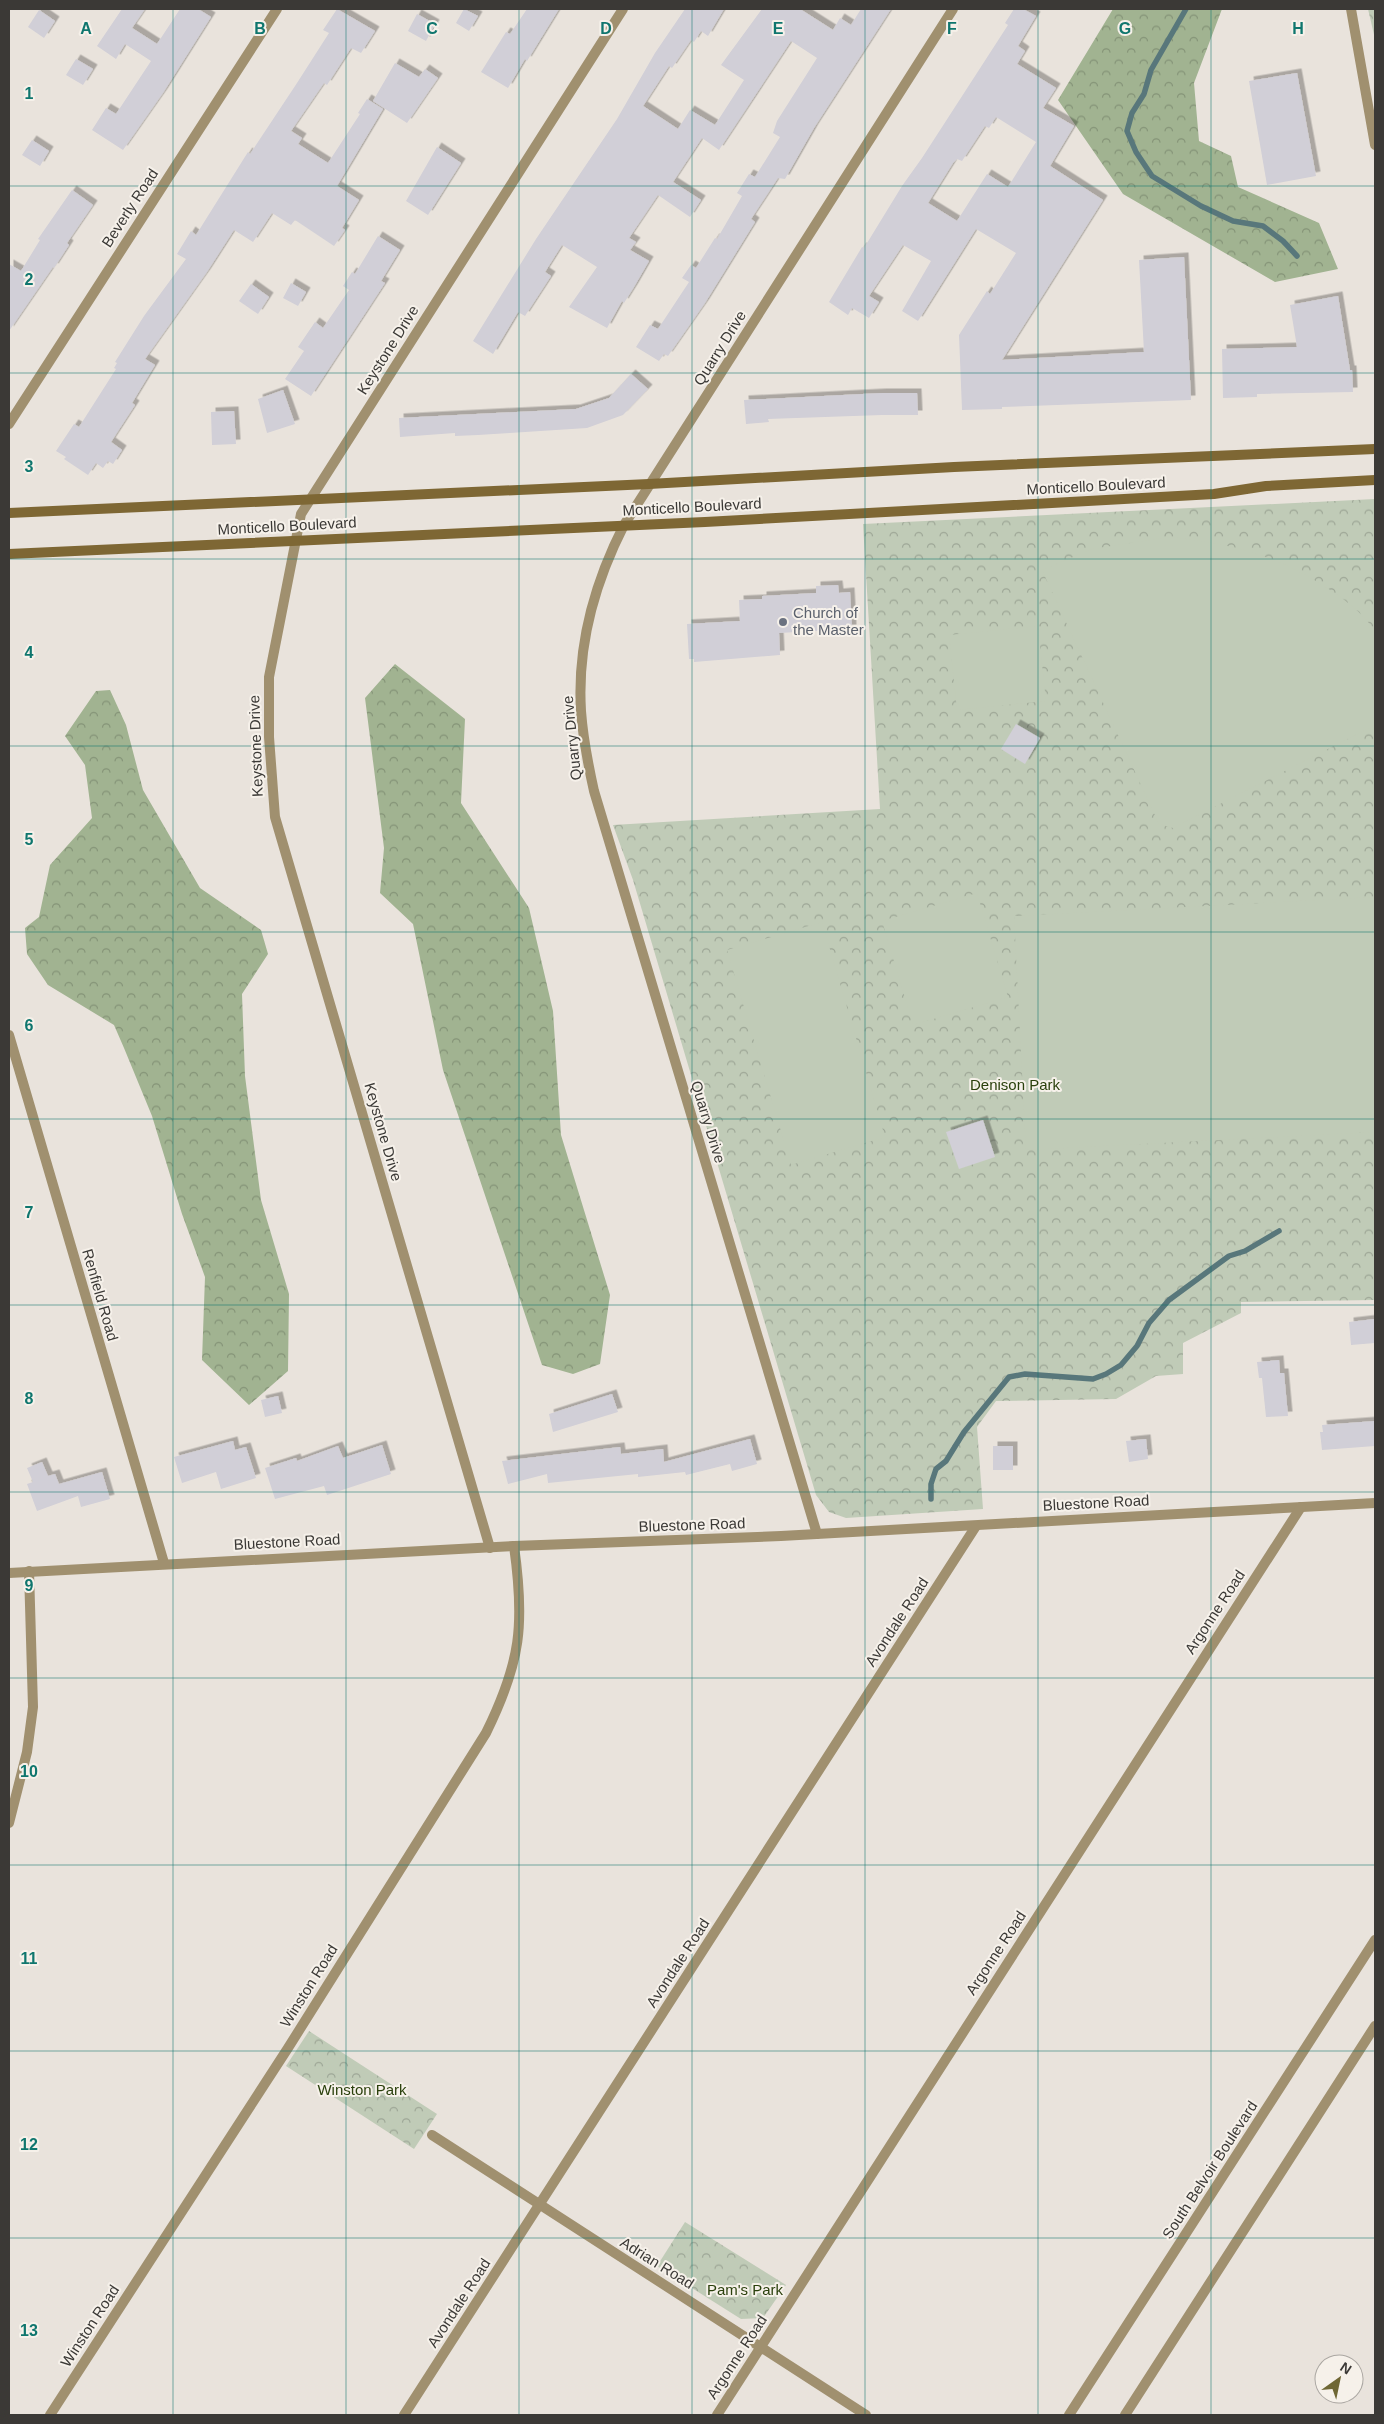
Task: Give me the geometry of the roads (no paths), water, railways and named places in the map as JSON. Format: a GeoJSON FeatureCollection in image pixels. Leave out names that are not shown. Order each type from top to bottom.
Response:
{"type":"FeatureCollection","features":[{"type":"Feature","properties":{"kind":"main road","name":"Monticello Boulevard"},"geometry":{"type":"LineString","coordinates":[[9,513],[649,484],[963,466],[1375,449]]}},
{"type":"Feature","properties":{"kind":"main road","name":"Monticello Boulevard"},"geometry":{"type":"LineString","coordinates":[[9,554],[624,525],[1204,494],[1266,486],[1375,480]]}},
{"type":"Feature","properties":{"kind":"street","name":"Beverly Road"},"geometry":{"type":"LineString","coordinates":[[9,424],[277,9]]}},
{"type":"Feature","properties":{"kind":"street","name":"Keystone Drive"},"geometry":{"type":"LineString","coordinates":[[490,1548],[275,817],[269,736],[269,677],[302,514],[623,9]]}},
{"type":"Feature","properties":{"kind":"street","name":"Quarry Drive"},"geometry":{"type":"LineString","coordinates":[[817,1534],[594,791],[581,710],[584,650],[591,612],[604,565],[624,525],[953,9]]}},
{"type":"Feature","properties":{"kind":"street"},"geometry":{"type":"LineString","coordinates":[[1351,9],[1375,146]]}},
{"type":"Feature","properties":{"kind":"street","name":"Renfield Road"},"geometry":{"type":"LineString","coordinates":[[9,1035],[164,1563]]}},
{"type":"Feature","properties":{"kind":"street","name":"Bluestone Road"},"geometry":{"type":"LineString","coordinates":[[9,1573],[164,1563],[976,1526],[1375,1503]]}},
{"type":"Feature","properties":{"kind":"street","name":"Argonne Road"},"geometry":{"type":"LineString","coordinates":[[717,2415],[1301,1507]]}},
{"type":"Feature","properties":{"kind":"street","name":"Avondale Road"},"geometry":{"type":"LineString","coordinates":[[404,2415],[976,1526]]}},
{"type":"Feature","properties":{"kind":"street","name":"Winston Road"},"geometry":{"type":"LineString","coordinates":[[50,2415],[285,2052],[486,1733],[509,1681],[520,1629],[520,1597],[514,1546]]}},
{"type":"Feature","properties":{"kind":"street"},"geometry":{"type":"LineString","coordinates":[[9,1823],[27,1752],[33,1706],[29,1571]]}},
{"type":"Feature","properties":{"kind":"street","name":"South Belvoir Boulevard"},"geometry":{"type":"LineString","coordinates":[[1069,2415],[1375,1940]]}},
{"type":"Feature","properties":{"kind":"street"},"geometry":{"type":"LineString","coordinates":[[1125,2415],[1375,2026]]}},
{"type":"Feature","properties":{"kind":"street","name":"Adrian Road"},"geometry":{"type":"LineString","coordinates":[[432,2135],[866,2415]]}},
{"type":"Feature","properties":{"kind":"waterway"},"geometry":{"type":"LineString","coordinates":[[1186,9],[1151,70],[1144,94],[1132,113],[1127,131],[1136,152],[1152,176],[1201,206],[1233,221],[1263,226],[1283,241],[1297,256]]}},
{"type":"Feature","properties":{"kind":"waterway"},"geometry":{"type":"LineString","coordinates":[[931,1499],[931,1484],[936,1469],[946,1461],[964,1432],[1009,1377],[1025,1374],[1093,1379],[1106,1374],[1121,1365],[1137,1346],[1149,1323],[1169,1300],[1229,1256],[1245,1251],[1279,1231]]}},
{"type":"Feature","properties":{"kind":"place","name":"Church of the Master"},"geometry":{"type":"Point","coordinates":[783,622]}},
{"type":"Feature","properties":{"kind":"park label","name":"Denison Park"},"geometry":{"type":"Point","coordinates":[1015,1085]}},
{"type":"Feature","properties":{"kind":"park label","name":"Winston Park"},"geometry":{"type":"Point","coordinates":[362,2090]}},
{"type":"Feature","properties":{"kind":"park label","name":"Pam's Park"},"geometry":{"type":"Point","coordinates":[745,2290]}}]}
